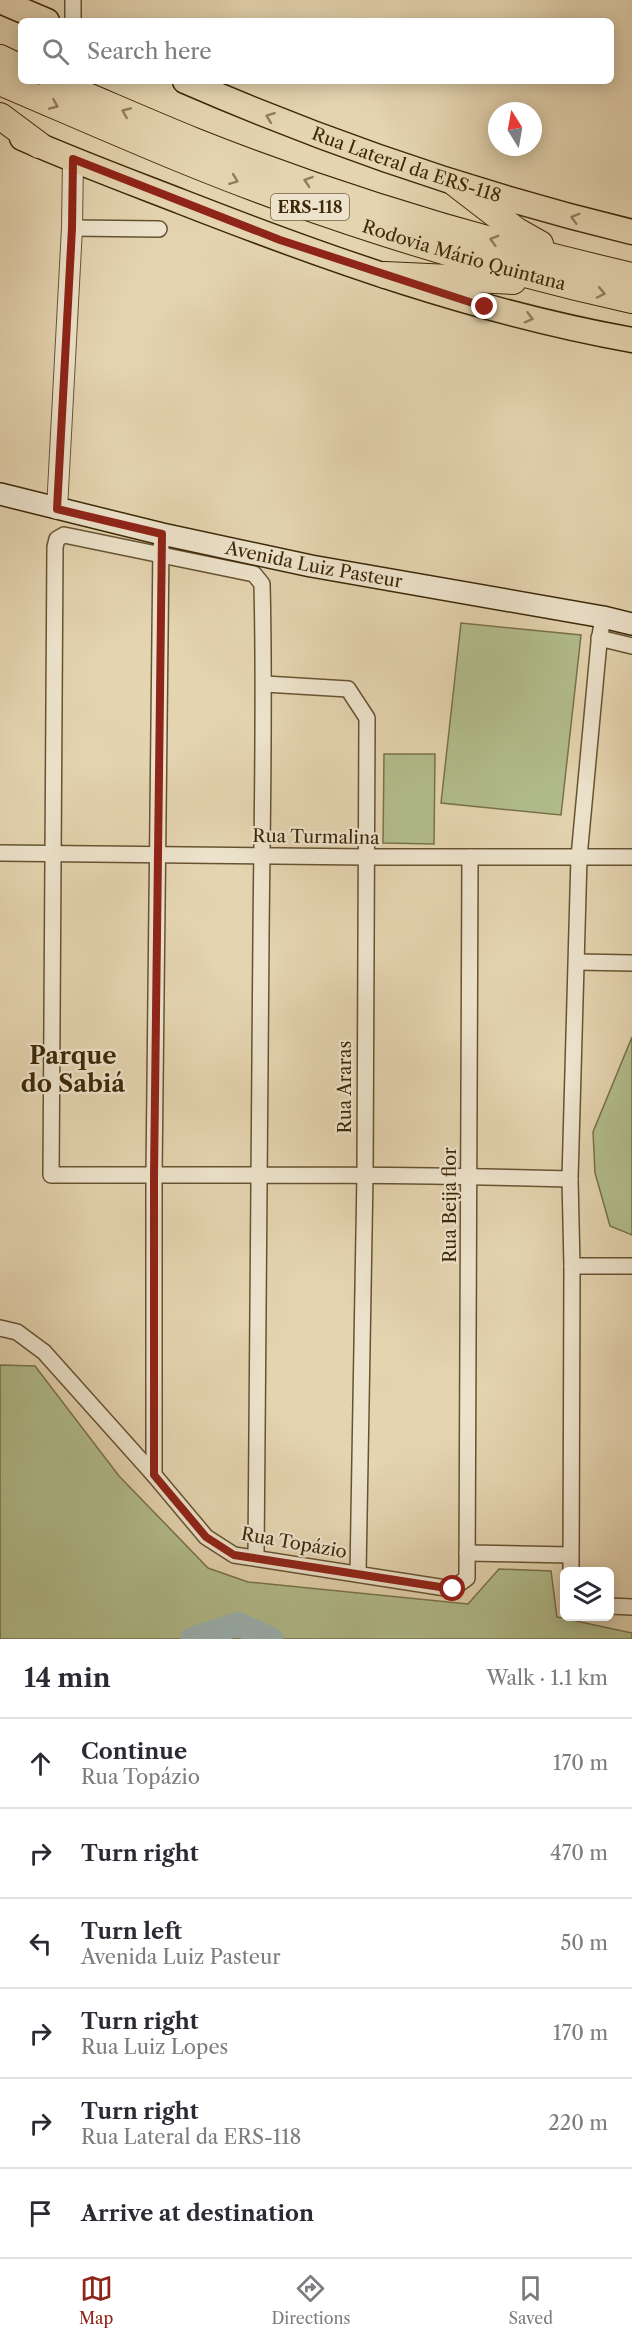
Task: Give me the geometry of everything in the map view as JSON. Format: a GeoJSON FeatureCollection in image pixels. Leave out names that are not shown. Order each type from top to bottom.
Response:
{"type":"FeatureCollection","features":[{"type":"Feature","properties":{"kind":"highway"},"geometry":{"type":"LineString","coordinates":[[0,58],[18,67]]}},
{"type":"Feature","properties":{"kind":"highway","name":"Rodovia Mário Quintana"},"geometry":{"type":"LineString","coordinates":[[0,82],[186,161],[283,198],[409,240],[569,273],[632,276]]}},
{"type":"Feature","properties":{"kind":"highway","name":"Rodovia Mário Quintana"},"geometry":{"type":"LineString","coordinates":[[59,84],[195,141],[569,273],[632,300]]}},
{"type":"Feature","properties":{"kind":"highway"},"geometry":{"type":"LineString","coordinates":[[0,116],[39,146]]}},
{"type":"Feature","properties":{"kind":"highway"},"geometry":{"type":"LineString","coordinates":[[456,184],[569,273]]}},
{"type":"Feature","properties":{"kind":"highway"},"geometry":{"type":"LineString","coordinates":[[385,275],[436,279],[490,279],[569,273]]}},
{"type":"Feature","properties":{"kind":"main road"},"geometry":{"type":"LineString","coordinates":[[0,1],[40,18]]}},
{"type":"Feature","properties":{"kind":"main road","name":"Rua Lateral da ERS-118"},"geometry":{"type":"LineString","coordinates":[[192,84],[267,117],[456,184],[632,232]]}},
{"type":"Feature","properties":{"kind":"main road"},"geometry":{"type":"LineString","coordinates":[[0,129],[280,240],[485,307],[632,340]]}},
{"type":"Feature","properties":{"kind":"main road","name":"Avenida Luiz Pasteur"},"geometry":{"type":"LineString","coordinates":[[0,494],[57,509],[161,544],[311,566],[632,624]]}},
{"type":"Feature","properties":{"kind":"street"},"geometry":{"type":"LineString","coordinates":[[73,18],[74,0]]}},
{"type":"Feature","properties":{"kind":"street"},"geometry":{"type":"LineString","coordinates":[[57,509],[72,228],[73,159]]}},
{"type":"Feature","properties":{"kind":"street"},"geometry":{"type":"LineString","coordinates":[[72,228],[159,229]]}},
{"type":"Feature","properties":{"kind":"street"},"geometry":{"type":"LineString","coordinates":[[256,1557],[259,1175],[261,855],[265,684],[262,584],[254,574],[161,544],[64,535],[57,539],[55,547],[51,1174],[154,1175],[259,1175],[364,1175],[470,1176],[570,1179]]}},
{"type":"Feature","properties":{"kind":"street"},"geometry":{"type":"LineString","coordinates":[[154,1475],[154,1175],[161,544]]}},
{"type":"Feature","properties":{"kind":"street"},"geometry":{"type":"LineString","coordinates":[[571,1567],[573,1266],[570,1179],[579,857],[599,638],[603,617]]}},
{"type":"Feature","properties":{"kind":"street"},"geometry":{"type":"LineString","coordinates":[[599,638],[632,646]]}},
{"type":"Feature","properties":{"kind":"street","name":"Rua Araras"},"geometry":{"type":"LineString","coordinates":[[265,684],[348,689],[367,718],[364,1175],[358,1574]]}},
{"type":"Feature","properties":{"kind":"street","name":"Rua Turmalina"},"geometry":{"type":"LineString","coordinates":[[0,853],[632,857]]}},
{"type":"Feature","properties":{"kind":"street","name":"Rua Beija flor"},"geometry":{"type":"LineString","coordinates":[[467,1553],[470,857]]}},
{"type":"Feature","properties":{"kind":"street"},"geometry":{"type":"LineString","coordinates":[[577,962],[632,963]]}},
{"type":"Feature","properties":{"kind":"street"},"geometry":{"type":"LineString","coordinates":[[573,1266],[632,1266]]}},
{"type":"Feature","properties":{"kind":"street","name":"Rua Topázio"},"geometry":{"type":"LineString","coordinates":[[0,1328],[17,1332],[44,1352],[206,1537],[234,1555],[453,1589],[467,1578],[467,1553]]}},
{"type":"Feature","properties":{"kind":"street"},"geometry":{"type":"LineString","coordinates":[[467,1553],[570,1555]]}},
{"type":"Feature","properties":{"kind":"street"},"geometry":{"type":"LineString","coordinates":[[614,1606],[632,1607]]}},
{"type":"Feature","properties":{"kind":"green space"},"geometry":{"type":"Polygon","coordinates":[[[461,623],[581,635],[561,815],[441,803],[461,623]]]}},
{"type":"Feature","properties":{"kind":"green space"},"geometry":{"type":"Polygon","coordinates":[[[384,754],[435,754],[434,844],[383,843],[384,754]]]}},
{"type":"Feature","properties":{"kind":"green space"},"geometry":{"type":"Polygon","coordinates":[[[632,1037],[632,1235],[610,1226],[595,1173],[593,1132],[632,1037]]]}},
{"type":"Feature","properties":{"kind":"green space"},"geometry":{"type":"Polygon","coordinates":[[[0,1365],[35,1366],[119,1476],[208,1568],[248,1582],[468,1604],[499,1569],[551,1571],[557,1617],[560,1618],[560,1621],[576,1621],[632,1633],[632,1639],[0,1639],[0,1365]]]}},
{"type":"Feature","properties":{"kind":"waterway"},"geometry":{"type":"LineString","coordinates":[[192,1639],[238,1624],[271,1639]]}},
{"type":"Feature","properties":{"kind":"district","name":"Parque do Sabiá"},"geometry":{"type":"Point","coordinates":[73,1069]}},
{"type":"Feature","properties":{"kind":"route"},"geometry":{"type":"LineString","coordinates":[[453,1589],[234,1555],[206,1537],[154,1475],[154,1175],[162,534],[57,509],[72,228],[73,159],[280,240],[485,307]]}}]}
